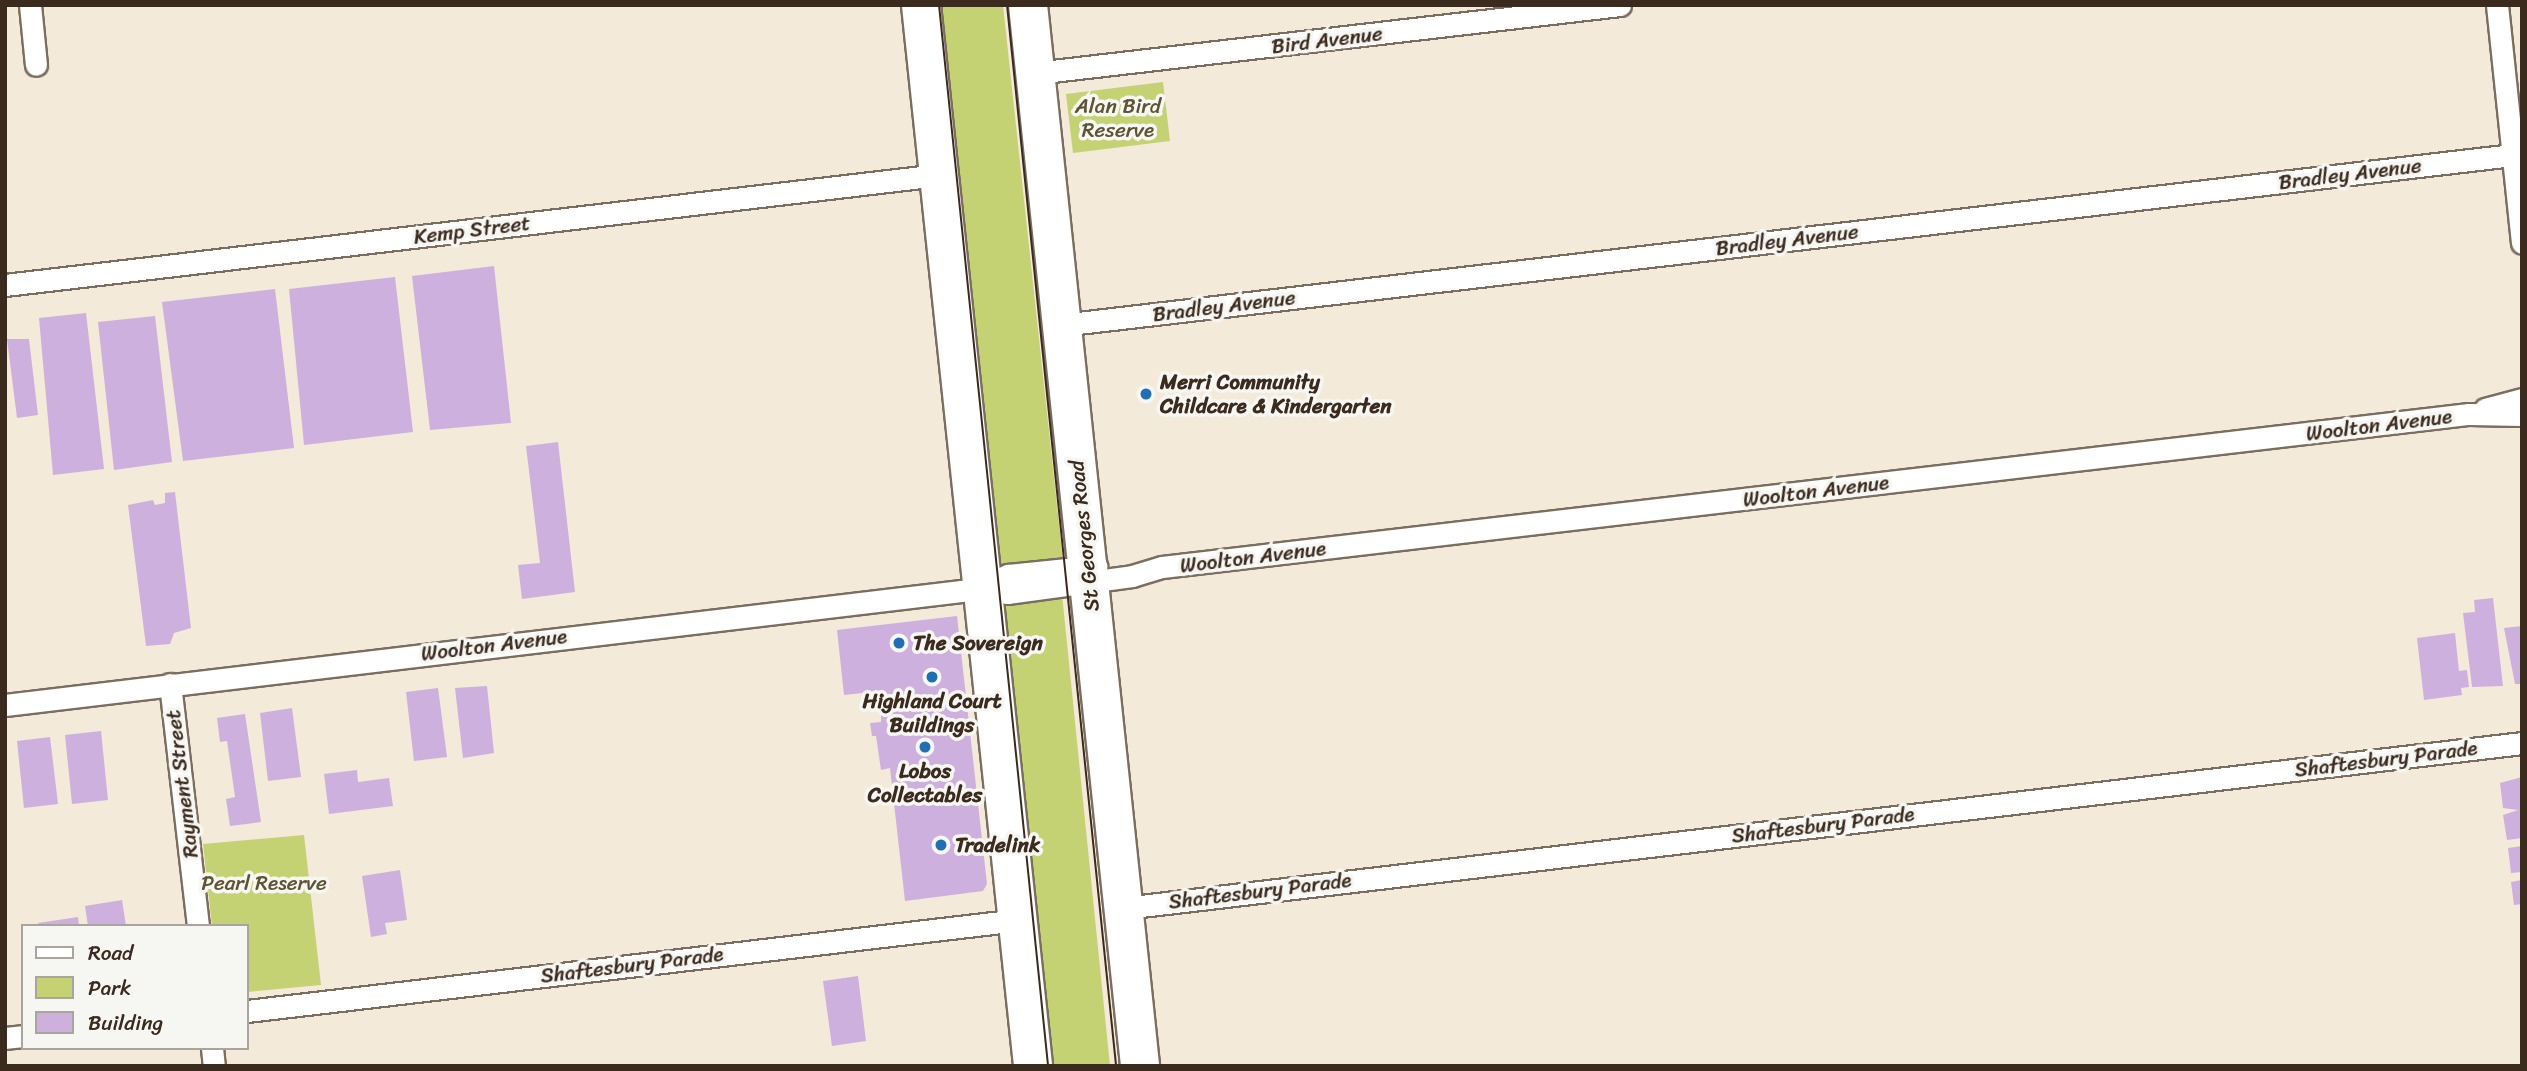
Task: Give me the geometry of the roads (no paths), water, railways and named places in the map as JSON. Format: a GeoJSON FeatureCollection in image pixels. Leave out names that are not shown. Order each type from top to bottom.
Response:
{"type":"FeatureCollection","features":[{"type":"Feature","properties":{"kind":"highway"},"geometry":{"type":"LineString","coordinates":[[921,5],[1033,1066]]}},
{"type":"Feature","properties":{"kind":"highway","name":"St Georges Road"},"geometry":{"type":"LineString","coordinates":[[1028,5],[1140,1066]]}},
{"type":"Feature","properties":{"kind":"street"},"geometry":{"type":"LineString","coordinates":[[30,5],[36,65]]}},
{"type":"Feature","properties":{"kind":"street","name":"Bird Avenue"},"geometry":{"type":"LineString","coordinates":[[1035,73],[1620,5]]}},
{"type":"Feature","properties":{"kind":"street"},"geometry":{"type":"LineString","coordinates":[[2497,5],[2522,243]]}},
{"type":"Feature","properties":{"kind":"street","name":"Bradley Avenue"},"geometry":{"type":"LineString","coordinates":[[1061,325],[2512,155]]}},
{"type":"Feature","properties":{"kind":"street","name":"Kemp Street"},"geometry":{"type":"LineString","coordinates":[[5,285],[939,175]]}},
{"type":"Feature","properties":{"kind":"street","name":"Woolton Avenue"},"geometry":{"type":"LineString","coordinates":[[2469,414],[2522,399]]}},
{"type":"Feature","properties":{"kind":"street","name":"Woolton Avenue"},"geometry":{"type":"LineString","coordinates":[[5,705],[983,587],[1008,575],[1088,574],[1162,567],[2469,414],[2522,415]]}},
{"type":"Feature","properties":{"kind":"street","name":"Rayment Street"},"geometry":{"type":"LineString","coordinates":[[170,684],[198,924]]}},
{"type":"Feature","properties":{"kind":"street","name":"Shaftesbury Parade"},"geometry":{"type":"LineString","coordinates":[[1124,908],[2522,743]]}},
{"type":"Feature","properties":{"kind":"street","name":"Shaftesbury Parade"},"geometry":{"type":"LineString","coordinates":[[248,1011],[1018,920]]}},
{"type":"Feature","properties":{"kind":"tram line"},"geometry":{"type":"LineString","coordinates":[[939,5],[1048,1066]]}},
{"type":"Feature","properties":{"kind":"tram line"},"geometry":{"type":"LineString","coordinates":[[1007,5],[1116,1066]]}},
{"type":"Feature","properties":{"kind":"place","name":"Merri Community Childcare & Kindergarten"},"geometry":{"type":"Point","coordinates":[1146,394]}},
{"type":"Feature","properties":{"kind":"place","name":"The Sovereign"},"geometry":{"type":"Point","coordinates":[899,643]}},
{"type":"Feature","properties":{"kind":"place","name":"Highland Court Buildings"},"geometry":{"type":"Point","coordinates":[932,677]}},
{"type":"Feature","properties":{"kind":"place","name":"Lobos Collectables"},"geometry":{"type":"Point","coordinates":[925,747]}},
{"type":"Feature","properties":{"kind":"place","name":"Tradelink"},"geometry":{"type":"Point","coordinates":[941,845]}},
{"type":"Feature","properties":{"kind":"park label","name":"Alan Bird Reserve"},"geometry":{"type":"Point","coordinates":[1118,118]}},
{"type":"Feature","properties":{"kind":"park label","name":"Pearl Reserve"},"geometry":{"type":"Point","coordinates":[264,883]}}]}
